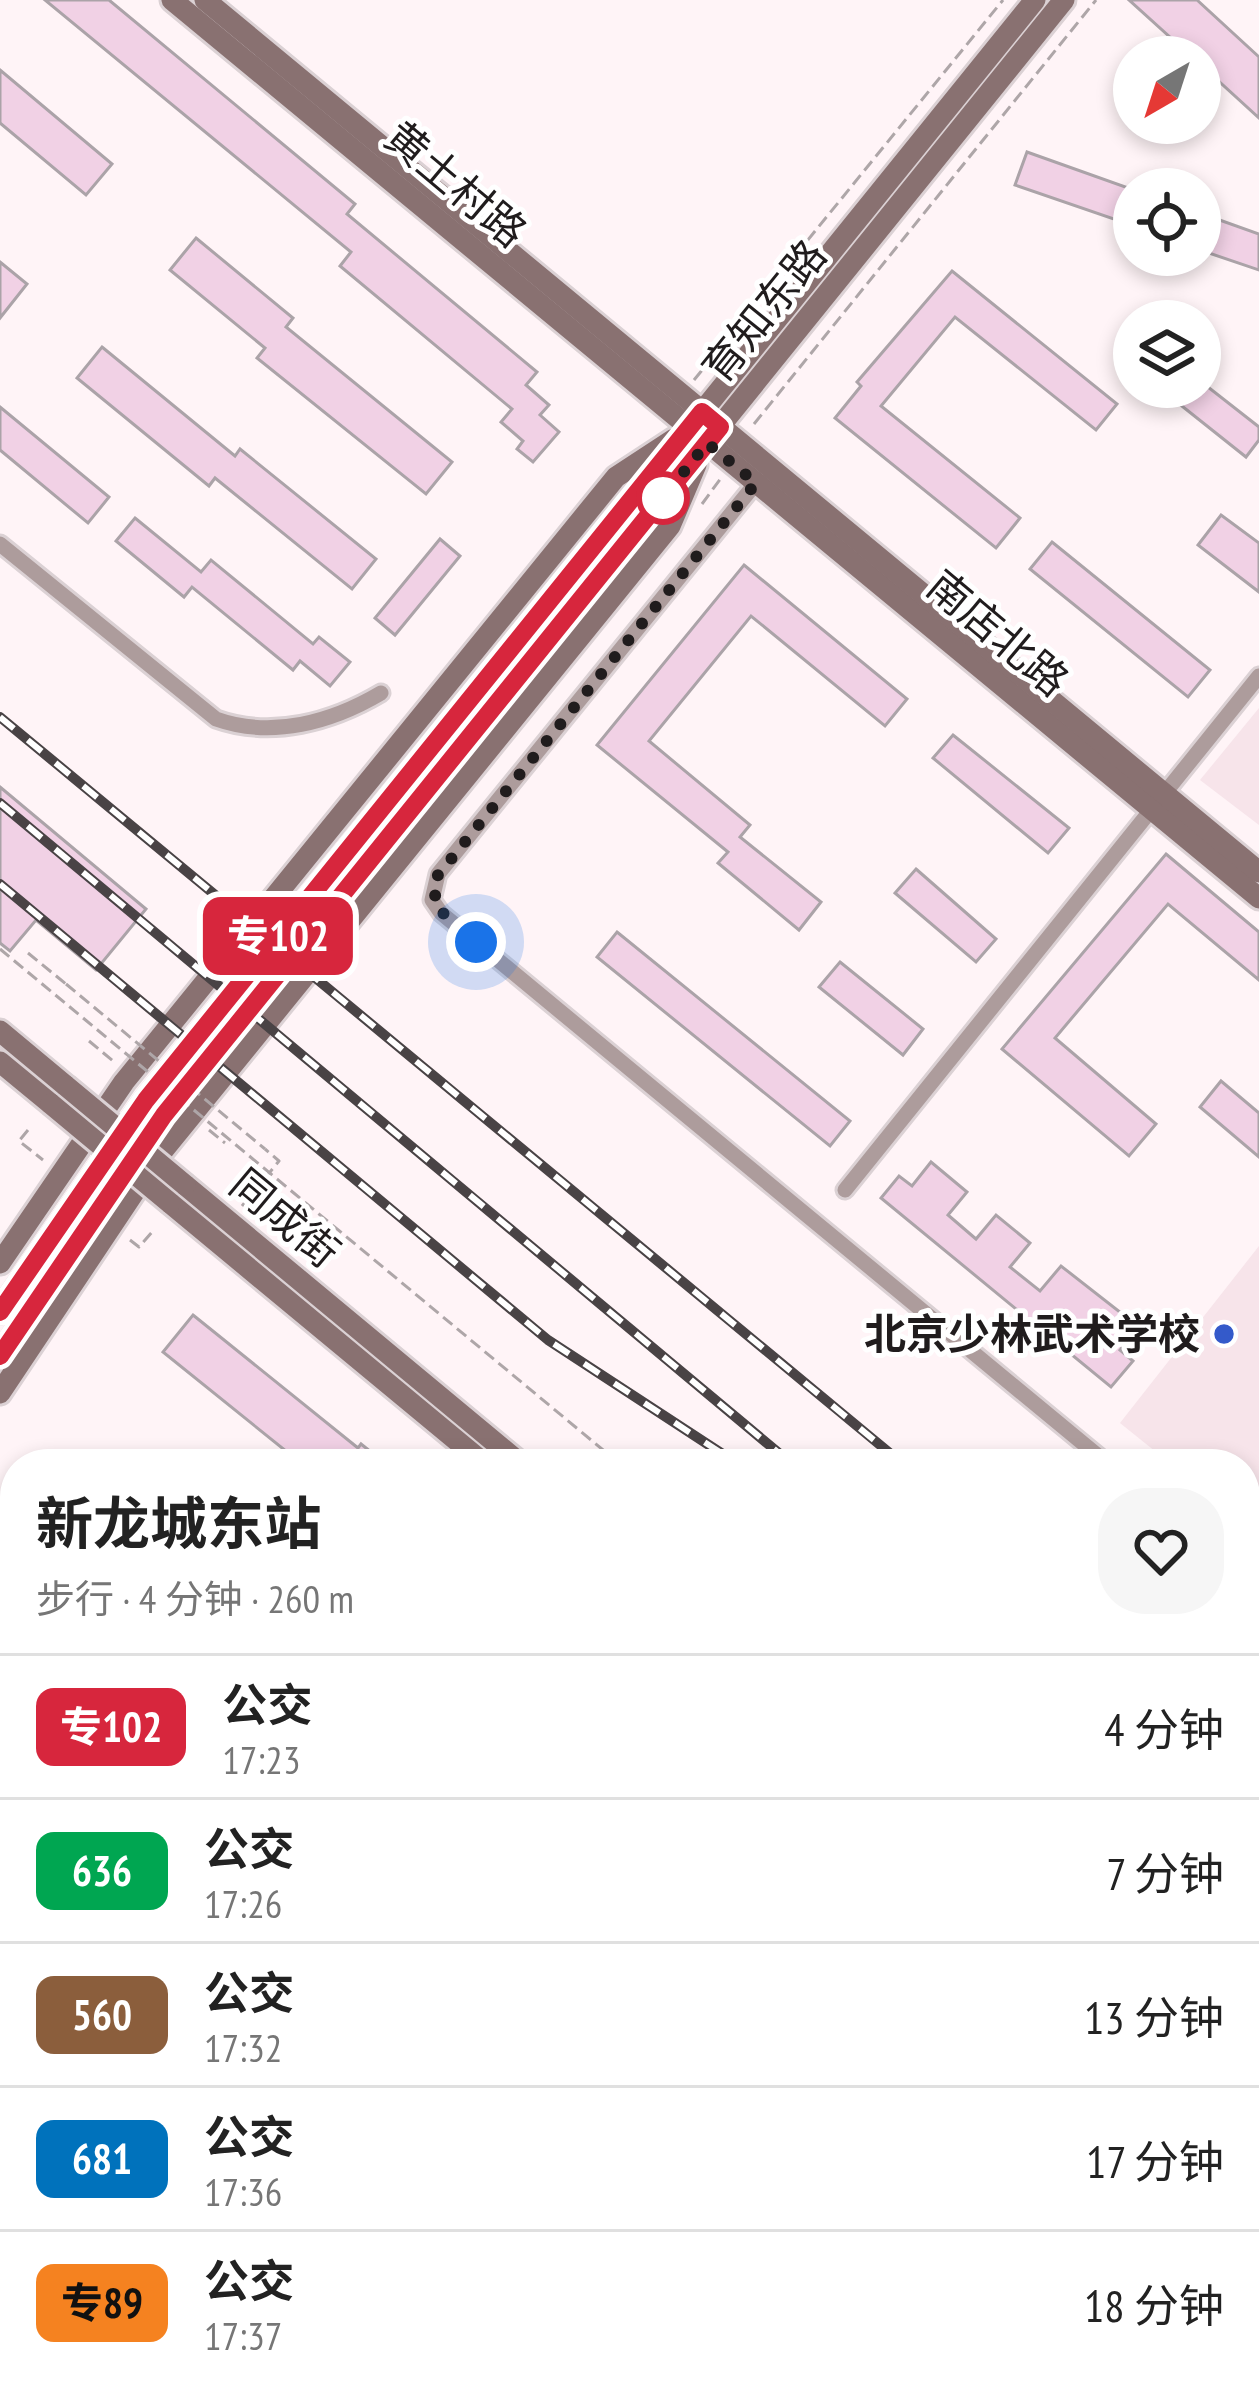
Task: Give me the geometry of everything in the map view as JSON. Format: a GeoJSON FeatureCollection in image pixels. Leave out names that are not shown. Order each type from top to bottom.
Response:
{"type":"FeatureCollection","features":[{"type":"Feature","properties":{"kind":"main road","name":"黄土村路"},"geometry":{"type":"LineString","coordinates":[[172,0],[695,420]]}},
{"type":"Feature","properties":{"kind":"main road","name":"黄土村路"},"geometry":{"type":"LineString","coordinates":[[205,0],[695,420]]}},
{"type":"Feature","properties":{"kind":"main road","name":"育知东路"},"geometry":{"type":"LineString","coordinates":[[0,1312],[146,1100],[1035,0]]}},
{"type":"Feature","properties":{"kind":"main road","name":"育知东路"},"geometry":{"type":"LineString","coordinates":[[0,1356],[164,1115],[1064,0]]}},
{"type":"Feature","properties":{"kind":"main road","name":"南店北路"},"geometry":{"type":"LineString","coordinates":[[695,420],[1157,802],[1259,898]]}},
{"type":"Feature","properties":{"kind":"main road"},"geometry":{"type":"LineString","coordinates":[[0,1262],[124,1082],[616,477],[695,420]]}},
{"type":"Feature","properties":{"kind":"main road","name":"南店北路"},"geometry":{"type":"LineString","coordinates":[[713,435],[756,483],[1157,802],[1259,872]]}},
{"type":"Feature","properties":{"kind":"main road"},"geometry":{"type":"LineString","coordinates":[[0,1393],[157,1158],[670,526],[713,435]]}},
{"type":"Feature","properties":{"kind":"main road","name":"同成街"},"geometry":{"type":"LineString","coordinates":[[0,1031],[170,1203],[466,1449]]}},
{"type":"Feature","properties":{"kind":"main road","name":"同成街"},"geometry":{"type":"LineString","coordinates":[[0,1061],[59,1095],[185,1185],[503,1449]]}},
{"type":"Feature","properties":{"kind":"street"},"geometry":{"type":"LineString","coordinates":[[756,483],[438,874],[433,900],[441,913],[1090,1449]]}},
{"type":"Feature","properties":{"kind":"street"},"geometry":{"type":"LineString","coordinates":[[0,544],[216,719],[244,726],[306,725],[348,712],[381,693]]}},
{"type":"Feature","properties":{"kind":"street"},"geometry":{"type":"LineString","coordinates":[[845,1190],[1259,676]]}},
{"type":"Feature","properties":{"kind":"path"},"geometry":{"type":"LineString","coordinates":[[707,364],[1003,0]]}},
{"type":"Feature","properties":{"kind":"path","name":"育知东路"},"geometry":{"type":"LineString","coordinates":[[764,412],[1096,0]]}},
{"type":"Feature","properties":{"kind":"path"},"geometry":{"type":"LineString","coordinates":[[0,949],[602,1449]]}},
{"type":"Feature","properties":{"kind":"path"},"geometry":{"type":"LineString","coordinates":[[28,952],[279,1161],[241,1207]]}},
{"type":"Feature","properties":{"kind":"path"},"geometry":{"type":"LineString","coordinates":[[89,1041],[115,1062]]}},
{"type":"Feature","properties":{"kind":"path"},"geometry":{"type":"LineString","coordinates":[[28,1130],[19,1141],[44,1161]]}},
{"type":"Feature","properties":{"kind":"path"},"geometry":{"type":"LineString","coordinates":[[209,1130],[225,1143]]}},
{"type":"Feature","properties":{"kind":"path"},"geometry":{"type":"LineString","coordinates":[[129,1238],[139,1247],[152,1232]]}},
{"type":"Feature","properties":{"kind":"shaded area"},"geometry":{"type":"Polygon","coordinates":[[[1259,708],[1259,825],[1200,780],[1259,708]]]}},
{"type":"Feature","properties":{"kind":"shaded area","name":"北京少林武术学校"},"geometry":{"type":"Polygon","coordinates":[[[1259,1246],[1259,1449],[1152,1449],[1120,1423],[1259,1246]]]}},
{"type":"Feature","properties":{"kind":"building"},"geometry":{"type":"Polygon","coordinates":[[[45,0],[109,0],[355,204],[347,214],[537,372],[526,385],[549,405],[540,415],[559,432],[533,462],[517,449],[523,441],[501,422],[512,409],[340,266],[351,252],[45,0]]]}},
{"type":"Feature","properties":{"kind":"building"},"geometry":{"type":"Polygon","coordinates":[[[1129,0],[1197,0],[1259,57],[1259,118],[1221,83],[1221,36],[1169,36],[1129,0]]]}},
{"type":"Feature","properties":{"kind":"building"},"geometry":{"type":"Polygon","coordinates":[[[0,70],[112,164],[86,195],[0,123],[0,70]]]}},
{"type":"Feature","properties":{"kind":"building"},"geometry":{"type":"Polygon","coordinates":[[[1027,152],[1113,183],[1113,219],[1015,185],[1027,152]]]}},
{"type":"Feature","properties":{"kind":"building"},"geometry":{"type":"Polygon","coordinates":[[[1221,220],[1259,234],[1259,270],[1221,257],[1221,220]]]}},
{"type":"Feature","properties":{"kind":"building"},"geometry":{"type":"Polygon","coordinates":[[[196,238],[293,318],[286,327],[452,462],[426,494],[257,358],[265,348],[170,270],[196,238]]]}},
{"type":"Feature","properties":{"kind":"building"},"geometry":{"type":"Polygon","coordinates":[[[0,262],[27,284],[0,318],[0,262]]]}},
{"type":"Feature","properties":{"kind":"building"},"geometry":{"type":"Polygon","coordinates":[[[952,271],[1113,401],[1114,408],[1096,430],[955,317],[881,406],[1020,518],[996,548],[835,418],[861,386],[857,382],[952,271]]]}},
{"type":"Feature","properties":{"kind":"building"},"geometry":{"type":"Polygon","coordinates":[[[102,347],[235,456],[240,449],[376,559],[352,589],[215,478],[209,486],[77,378],[102,347]]]}},
{"type":"Feature","properties":{"kind":"building"},"geometry":{"type":"Polygon","coordinates":[[[1221,397],[1259,427],[1259,440],[1246,457],[1184,408],[1221,408],[1221,397]]]}},
{"type":"Feature","properties":{"kind":"building"},"geometry":{"type":"Polygon","coordinates":[[[0,407],[109,497],[88,523],[0,450],[0,407]]]}},
{"type":"Feature","properties":{"kind":"building"},"geometry":{"type":"Polygon","coordinates":[[[1221,515],[1259,543],[1259,592],[1198,545],[1221,515]]]}},
{"type":"Feature","properties":{"kind":"building"},"geometry":{"type":"Polygon","coordinates":[[[135,518],[201,572],[211,560],[313,644],[319,637],[350,662],[330,686],[300,661],[293,670],[192,587],[184,597],[116,541],[135,518]]]}},
{"type":"Feature","properties":{"kind":"building"},"geometry":{"type":"Polygon","coordinates":[[[440,539],[460,556],[395,635],[375,618],[440,539]]]}},
{"type":"Feature","properties":{"kind":"building"},"geometry":{"type":"Polygon","coordinates":[[[1052,542],[1210,670],[1188,697],[1030,569],[1052,542]]]}},
{"type":"Feature","properties":{"kind":"building"},"geometry":{"type":"Polygon","coordinates":[[[744,565],[907,699],[885,726],[751,616],[649,741],[750,825],[740,837],[821,902],[799,930],[718,863],[728,852],[597,745],[744,565]]]}},
{"type":"Feature","properties":{"kind":"building"},"geometry":{"type":"Polygon","coordinates":[[[953,735],[1069,828],[1048,853],[933,758],[953,735]]]}},
{"type":"Feature","properties":{"kind":"building"},"geometry":{"type":"Polygon","coordinates":[[[0,787],[146,909],[96,970],[36,920],[10,951],[0,943],[0,787]]]}},
{"type":"Feature","properties":{"kind":"building"},"geometry":{"type":"Polygon","coordinates":[[[1166,854],[1259,932],[1259,980],[1168,904],[1055,1038],[1156,1124],[1129,1156],[1002,1049],[1166,854]]]}},
{"type":"Feature","properties":{"kind":"building"},"geometry":{"type":"Polygon","coordinates":[[[916,869],[996,939],[976,962],[895,893],[916,869]]]}},
{"type":"Feature","properties":{"kind":"building"},"geometry":{"type":"Polygon","coordinates":[[[617,932],[850,1121],[830,1146],[597,957],[617,932]]]}},
{"type":"Feature","properties":{"kind":"building"},"geometry":{"type":"Polygon","coordinates":[[[840,962],[923,1029],[903,1055],[819,987],[840,962]]]}},
{"type":"Feature","properties":{"kind":"building"},"geometry":{"type":"Polygon","coordinates":[[[1221,1081],[1259,1113],[1259,1157],[1200,1107],[1221,1081]]]}},
{"type":"Feature","properties":{"kind":"building"},"geometry":{"type":"Polygon","coordinates":[[[931,1162],[967,1192],[948,1215],[976,1239],[996,1215],[1030,1243],[1010,1267],[1040,1291],[1061,1266],[1139,1327],[1120,1350],[1133,1361],[1111,1387],[881,1198],[899,1176],[912,1186],[931,1162]]]}},
{"type":"Feature","properties":{"kind":"building"},"geometry":{"type":"Polygon","coordinates":[[[193,1315],[358,1448],[361,1444],[367,1449],[283,1449],[163,1352],[193,1315]]]}},
{"type":"Feature","properties":{"kind":"railway"},"geometry":{"type":"LineString","coordinates":[[0,717],[885,1449]]}},
{"type":"Feature","properties":{"kind":"railway"},"geometry":{"type":"LineString","coordinates":[[0,803],[774,1449]]}},
{"type":"Feature","properties":{"kind":"railway"},"geometry":{"type":"LineString","coordinates":[[0,884],[548,1340],[715,1449]]}},
{"type":"Feature","properties":{"kind":"bus line","name":"专102"},"geometry":{"type":"LineString","coordinates":[[0,1312],[146,1100],[702,412],[720,427],[164,1115],[0,1356]]}},
{"type":"Feature","properties":{"kind":"place","name":"北京少林武术学校"},"geometry":{"type":"Point","coordinates":[1224,1334]}},
{"type":"Feature","properties":{"kind":"route"},"geometry":{"type":"LineString","coordinates":[[476,942],[436,907],[431,893],[434,880],[756,483],[707,443],[663,498]]}}]}
